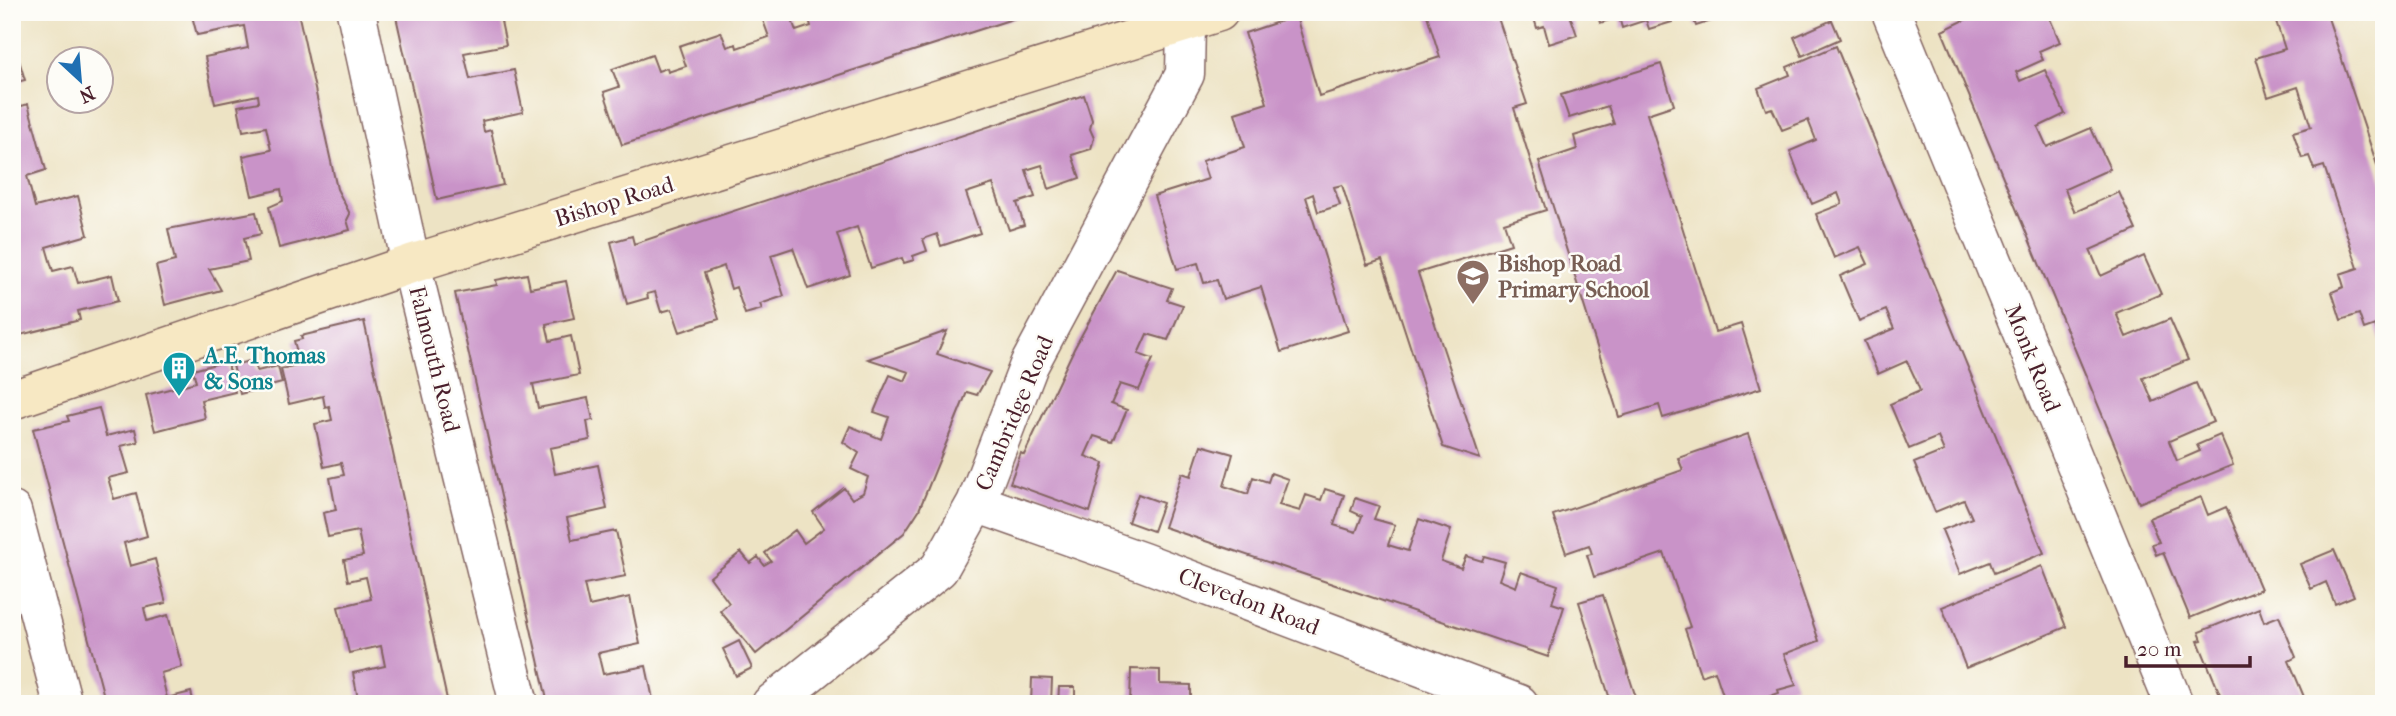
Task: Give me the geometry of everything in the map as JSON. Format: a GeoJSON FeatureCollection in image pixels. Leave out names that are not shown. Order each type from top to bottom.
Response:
{"type":"FeatureCollection","features":[{"type":"Feature","properties":{"kind":"street","name":"Falmouth Road"},"geometry":{"type":"LineString","coordinates":[[356,12],[411,264],[519,704]]}},
{"type":"Feature","properties":{"kind":"street","name":"Monk Road"},"geometry":{"type":"LineString","coordinates":[[1891,12],[2174,704]]}},
{"type":"Feature","properties":{"kind":"street","name":"Bishop Road"},"geometry":{"type":"LineString","coordinates":[[12,400],[411,264],[1202,18]]}},
{"type":"Feature","properties":{"kind":"street","name":"Cambridge Road"},"geometry":{"type":"LineString","coordinates":[[771,704],[939,569],[976,503],[1029,365],[1185,74],[1202,18]]}},
{"type":"Feature","properties":{"kind":"street","name":"Clevedon Road"},"geometry":{"type":"LineString","coordinates":[[976,503],[1143,562],[1519,704]]}},
{"type":"Feature","properties":{"kind":"street"},"geometry":{"type":"LineString","coordinates":[[12,511],[62,704]]}},
{"type":"Feature","properties":{"kind":"building"},"geometry":{"type":"Polygon","coordinates":[[[191,12],[298,12],[337,189],[350,214],[347,220],[350,230],[279,248],[269,207],[283,201],[281,189],[252,196],[243,156],[271,150],[266,127],[243,131],[238,106],[259,102],[258,95],[215,104],[205,57],[248,48],[244,26],[197,35],[191,12]]]}},
{"type":"Feature","properties":{"kind":"building"},"geometry":{"type":"Polygon","coordinates":[[[395,12],[499,12],[506,45],[464,53],[470,79],[514,70],[523,112],[482,121],[484,132],[491,130],[503,185],[437,200],[395,12]]]}},
{"type":"Feature","properties":{"kind":"building"},"geometry":{"type":"Polygon","coordinates":[[[760,12],[789,12],[796,31],[811,26],[807,12],[1031,13],[622,145],[604,92],[619,87],[612,69],[652,55],[658,71],[667,68],[668,72],[686,66],[679,46],[721,32],[727,47],[736,44],[737,48],[769,37],[760,12]]]}},
{"type":"Feature","properties":{"kind":"building"},"geometry":{"type":"Polygon","coordinates":[[[1426,12],[1496,12],[1527,104],[1514,108],[1546,210],[1504,223],[1511,244],[1418,273],[1480,459],[1443,447],[1382,260],[1367,265],[1342,185],[1334,187],[1340,205],[1318,212],[1313,194],[1306,197],[1348,331],[1281,352],[1261,287],[1223,299],[1217,280],[1204,283],[1198,263],[1177,269],[1154,196],[1208,179],[1202,161],[1245,147],[1235,113],[1267,103],[1245,33],[1296,16],[1319,96],[1440,57],[1426,12]]]}},
{"type":"Feature","properties":{"kind":"building"},"geometry":{"type":"Polygon","coordinates":[[[1532,12],[1569,12],[1577,35],[1549,44],[1544,26],[1537,28],[1532,12]]]}},
{"type":"Feature","properties":{"kind":"building"},"geometry":{"type":"Polygon","coordinates":[[[1597,12],[1669,12],[1672,22],[1649,29],[1646,20],[1622,28],[1619,17],[1600,23],[1597,12]]]}},
{"type":"Feature","properties":{"kind":"building"},"geometry":{"type":"Polygon","coordinates":[[[1691,12],[1736,12],[1736,13],[1696,26],[1691,12]]]}},
{"type":"Feature","properties":{"kind":"building"},"geometry":{"type":"Polygon","coordinates":[[[1981,12],[2047,12],[2060,42],[2039,51],[2043,60],[2016,72],[2020,81],[2045,70],[2065,114],[2038,127],[2047,147],[2091,128],[2110,169],[2065,189],[2068,197],[2075,212],[2119,192],[2136,230],[2090,250],[2101,276],[2144,256],[2161,294],[2116,313],[2126,337],[2170,319],[2188,360],[2143,378],[2153,402],[2196,383],[2213,422],[2169,441],[2177,461],[2200,451],[2197,445],[2220,435],[2233,465],[2139,503],[1942,31],[1981,12]]]}},
{"type":"Feature","properties":{"kind":"building"},"geometry":{"type":"Polygon","coordinates":[[[2273,12],[2326,12],[2384,186],[2384,351],[2375,325],[2364,329],[2359,314],[2341,320],[2332,292],[2344,287],[2340,274],[2358,268],[2324,166],[2314,169],[2309,156],[2302,158],[2293,132],[2311,127],[2298,87],[2268,97],[2256,58],[2285,49],[2273,12]]]}},
{"type":"Feature","properties":{"kind":"building"},"geometry":{"type":"Polygon","coordinates":[[[1832,20],[1840,39],[1802,56],[1794,37],[1832,20]]]}},
{"type":"Feature","properties":{"kind":"building"},"geometry":{"type":"Polygon","coordinates":[[[12,37],[25,80],[12,83],[12,37]]]}},
{"type":"Feature","properties":{"kind":"building"},"geometry":{"type":"Polygon","coordinates":[[[1836,46],[2044,553],[1994,573],[1990,562],[1960,574],[1942,530],[1972,518],[1964,500],[1935,512],[1914,463],[1944,451],[1938,437],[1909,449],[1890,404],[1920,391],[1915,378],[1907,361],[1878,374],[1864,341],[1894,329],[1886,310],[1859,321],[1840,276],[1868,264],[1860,247],[1834,258],[1816,214],[1842,204],[1838,193],[1812,204],[1790,151],[1816,140],[1808,120],[1782,130],[1772,108],[1766,110],[1758,88],[1790,75],[1787,67],[1836,46]]]}},
{"type":"Feature","properties":{"kind":"building"},"geometry":{"type":"Polygon","coordinates":[[[1661,64],[1674,105],[1647,114],[1715,332],[1741,324],[1761,388],[1663,418],[1659,405],[1619,417],[1539,162],[1577,149],[1574,136],[1614,124],[1608,106],[1569,118],[1561,95],[1661,64]]]}},
{"type":"Feature","properties":{"kind":"building"},"geometry":{"type":"Polygon","coordinates":[[[1084,95],[1092,120],[1090,129],[1094,138],[1091,149],[1072,155],[1080,178],[1049,189],[1042,165],[1026,170],[1035,197],[1017,203],[1024,225],[1009,230],[993,184],[966,193],[980,233],[941,246],[937,234],[923,239],[927,251],[913,256],[914,260],[904,263],[902,258],[871,268],[857,227],[837,234],[850,275],[808,289],[793,248],[771,255],[784,296],[760,304],[762,309],[745,314],[736,287],[731,289],[724,266],[704,273],[719,319],[680,332],[672,309],[661,312],[655,292],[647,294],[648,298],[627,304],[611,242],[632,236],[634,244],[1084,95]]]}},
{"type":"Feature","properties":{"kind":"building"},"geometry":{"type":"Polygon","coordinates":[[[28,104],[46,170],[27,176],[35,207],[78,196],[88,235],[46,247],[53,271],[73,266],[78,283],[112,275],[118,301],[78,311],[80,320],[12,337],[12,109],[28,104]]]}},
{"type":"Feature","properties":{"kind":"building"},"geometry":{"type":"Polygon","coordinates":[[[256,212],[261,234],[244,238],[249,261],[209,269],[221,290],[165,305],[156,266],[175,261],[168,229],[256,212]]]}},
{"type":"Feature","properties":{"kind":"building"},"geometry":{"type":"Polygon","coordinates":[[[1117,270],[1172,288],[1167,300],[1183,305],[1168,340],[1147,334],[1138,354],[1153,359],[1139,390],[1120,384],[1111,404],[1127,410],[1113,442],[1094,436],[1085,456],[1104,463],[1090,512],[1010,483],[1021,453],[1024,455],[1074,349],[1117,270]]]}},
{"type":"Feature","properties":{"kind":"building"},"geometry":{"type":"Polygon","coordinates":[[[527,274],[530,288],[566,281],[574,318],[546,324],[550,341],[571,336],[579,375],[533,384],[538,408],[588,398],[593,420],[587,421],[590,440],[550,448],[555,474],[598,465],[607,509],[567,518],[572,540],[616,531],[626,576],[584,584],[589,606],[630,597],[640,644],[598,653],[603,674],[646,666],[654,704],[548,704],[455,293],[497,285],[496,280],[527,274]]]}},
{"type":"Feature","properties":{"kind":"building"},"geometry":{"type":"Polygon","coordinates":[[[364,321],[448,704],[359,704],[353,673],[385,666],[381,646],[349,653],[338,607],[371,599],[366,577],[348,581],[344,560],[363,556],[358,531],[328,537],[323,513],[336,510],[330,478],[344,475],[341,463],[324,467],[315,424],[332,420],[329,406],[325,407],[323,396],[289,404],[281,369],[300,364],[294,341],[302,339],[301,336],[364,321]]]}},
{"type":"Feature","properties":{"kind":"building"},"geometry":{"type":"Polygon","coordinates":[[[947,331],[937,354],[990,372],[977,395],[967,392],[919,510],[904,533],[756,654],[720,611],[729,603],[710,577],[741,552],[750,563],[758,557],[764,565],[771,561],[765,553],[795,530],[804,543],[824,528],[813,512],[844,488],[852,499],[863,493],[868,477],[851,469],[859,453],[843,442],[850,426],[881,439],[889,417],[874,412],[890,375],[905,381],[909,372],[868,359],[947,331]]]}},
{"type":"Feature","properties":{"kind":"building"},"geometry":{"type":"Polygon","coordinates":[[[254,360],[257,371],[278,366],[282,383],[240,394],[233,365],[254,360]]]}},
{"type":"Feature","properties":{"kind":"building","name":"A.E. Thomas & Sons"},"geometry":{"type":"Polygon","coordinates":[[[227,361],[235,392],[201,400],[205,418],[155,431],[146,395],[196,382],[193,370],[227,361]]]}},
{"type":"Feature","properties":{"kind":"building"},"geometry":{"type":"Polygon","coordinates":[[[99,408],[106,436],[135,429],[138,442],[121,446],[129,473],[108,478],[114,499],[136,493],[147,536],[124,543],[130,566],[155,559],[166,603],[144,608],[147,621],[168,615],[182,667],[161,673],[167,698],[191,692],[194,704],[106,704],[33,429],[69,421],[67,416],[99,408]]]}},
{"type":"Feature","properties":{"kind":"building"},"geometry":{"type":"Polygon","coordinates":[[[1748,434],[1819,641],[1784,654],[1796,685],[1747,704],[1726,704],[1715,671],[1701,676],[1685,629],[1690,627],[1664,553],[1594,577],[1587,555],[1592,554],[1589,545],[1566,553],[1553,515],[1683,470],[1678,458],[1748,434]]]}},
{"type":"Feature","properties":{"kind":"building"},"geometry":{"type":"Polygon","coordinates":[[[1201,445],[1233,454],[1224,486],[1248,494],[1253,477],[1268,482],[1271,473],[1288,479],[1279,505],[1300,511],[1306,495],[1321,500],[1325,489],[1344,495],[1334,525],[1356,532],[1362,516],[1351,511],[1355,498],[1379,506],[1374,519],[1395,525],[1388,545],[1408,551],[1419,519],[1451,530],[1441,561],[1461,568],[1466,556],[1482,561],[1484,556],[1505,562],[1499,580],[1516,587],[1521,572],[1558,585],[1552,603],[1564,607],[1548,657],[1164,527],[1182,473],[1191,476],[1201,445]]]}},
{"type":"Feature","properties":{"kind":"building"},"geometry":{"type":"Polygon","coordinates":[[[1138,494],[1163,503],[1153,531],[1128,522],[1138,494]]]}},
{"type":"Feature","properties":{"kind":"building"},"geometry":{"type":"Polygon","coordinates":[[[2201,497],[2208,515],[2226,507],[2261,589],[2190,618],[2163,552],[2156,555],[2152,544],[2159,542],[2149,518],[2201,497]]]}},
{"type":"Feature","properties":{"kind":"building"},"geometry":{"type":"Polygon","coordinates":[[[2334,550],[2354,596],[2335,604],[2326,582],[2311,589],[2300,564],[2334,550]]]}},
{"type":"Feature","properties":{"kind":"building"},"geometry":{"type":"Polygon","coordinates":[[[2042,566],[2066,627],[1966,668],[1942,607],[2042,566]]]}},
{"type":"Feature","properties":{"kind":"building"},"geometry":{"type":"Polygon","coordinates":[[[1603,595],[1638,704],[1625,704],[1610,699],[1579,602],[1603,595]]]}},
{"type":"Feature","properties":{"kind":"building"},"geometry":{"type":"Polygon","coordinates":[[[2259,608],[2264,622],[2279,616],[2296,657],[2289,661],[2307,704],[2224,704],[2198,641],[2202,640],[2199,632],[2259,608]]]}},
{"type":"Feature","properties":{"kind":"building"},"geometry":{"type":"Polygon","coordinates":[[[739,641],[752,668],[736,676],[723,649],[739,641]]]}},
{"type":"Feature","properties":{"kind":"building"},"geometry":{"type":"Polygon","coordinates":[[[1131,669],[1160,670],[1160,684],[1191,685],[1191,704],[1130,704],[1131,669]]]}},
{"type":"Feature","properties":{"kind":"building"},"geometry":{"type":"Polygon","coordinates":[[[1032,678],[1052,679],[1051,704],[1031,704],[1032,678]]]}},
{"type":"Feature","properties":{"kind":"building"},"geometry":{"type":"Polygon","coordinates":[[[1059,687],[1075,687],[1075,704],[1058,704],[1059,687]]]}},
{"type":"Feature","properties":{"kind":"place","name":"Bishop Road Primary School"},"geometry":{"type":"Point","coordinates":[1473,306]}},
{"type":"Feature","properties":{"kind":"place","name":"A.E. Thomas & Sons"},"geometry":{"type":"Point","coordinates":[179,398]}}]}
